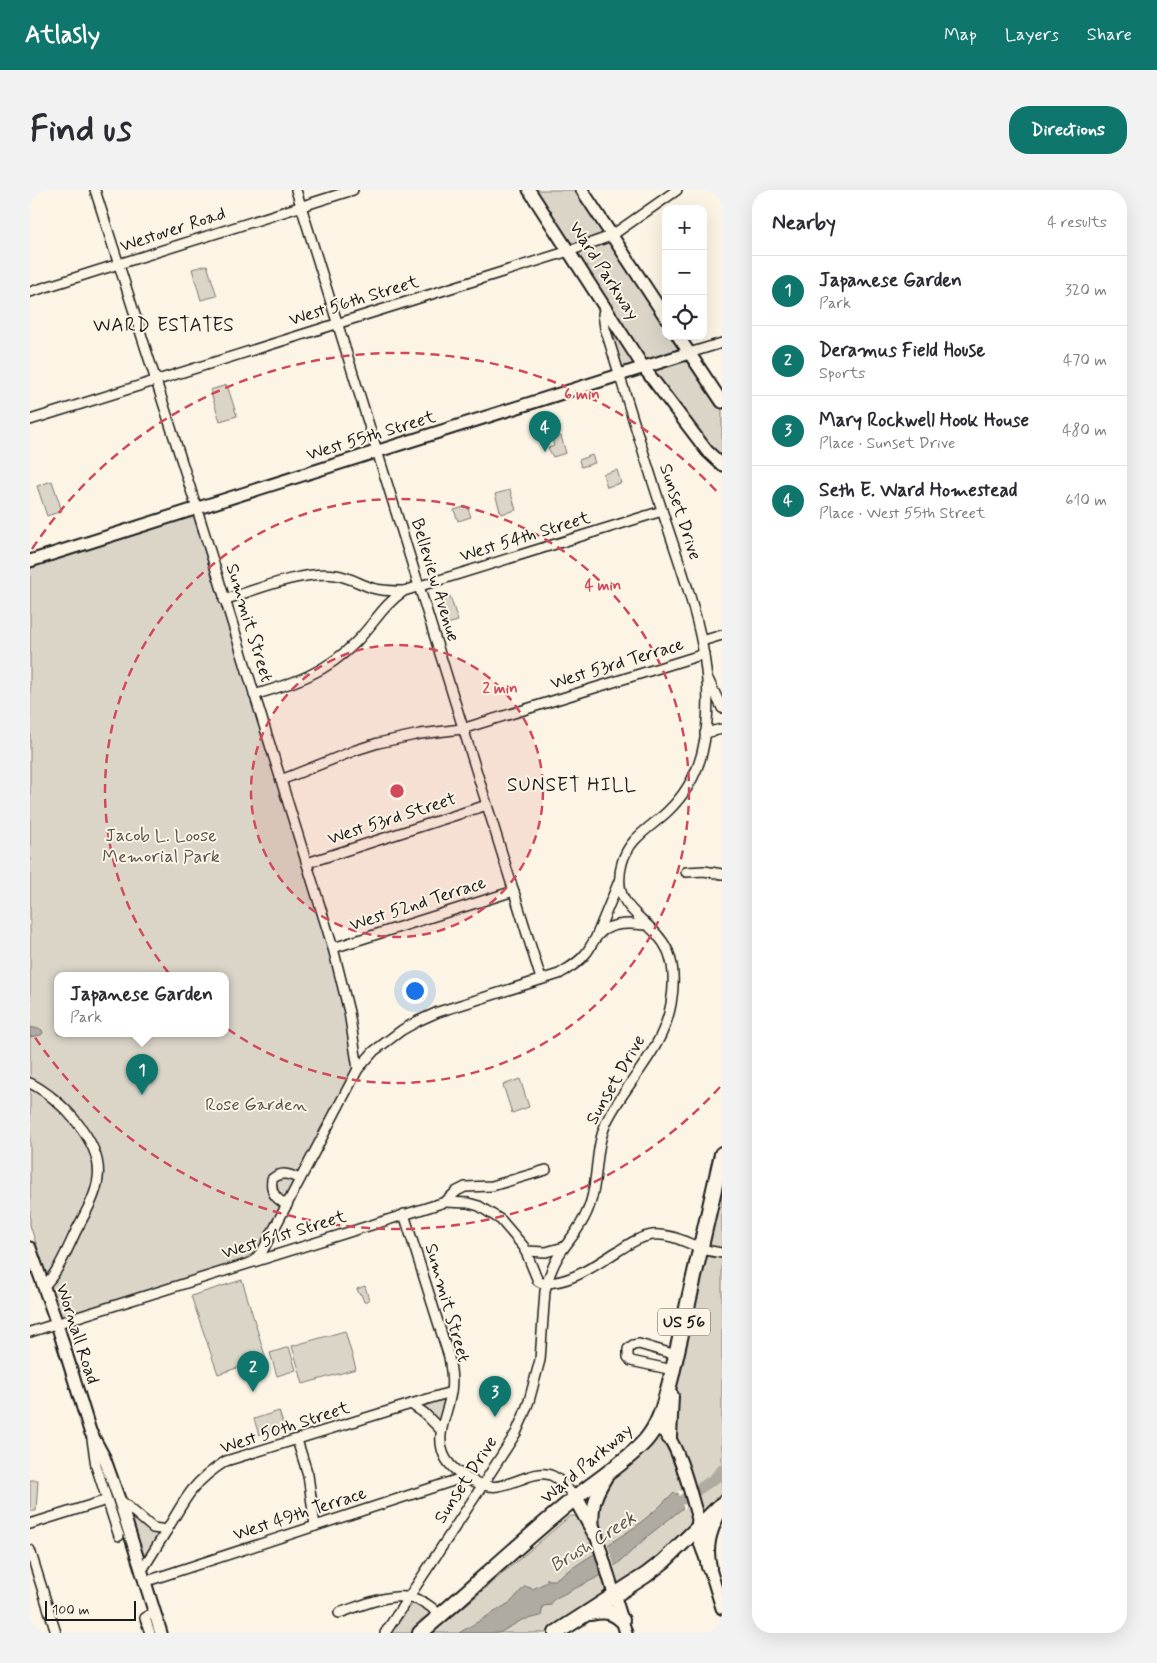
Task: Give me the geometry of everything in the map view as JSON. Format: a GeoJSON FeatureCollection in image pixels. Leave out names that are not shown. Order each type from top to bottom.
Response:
{"type":"FeatureCollection","features":[{"type":"Feature","properties":{"kind":"highway","name":"Ward Parkway"},"geometry":{"type":"LineString","coordinates":[[420,1633],[575,1497],[610,1471],[645,1441],[653,1430],[661,1412],[672,1374],[722,1154]]}},
{"type":"Feature","properties":{"kind":"highway"},"geometry":{"type":"LineString","coordinates":[[669,1437],[672,1374]]}},
{"type":"Feature","properties":{"kind":"highway"},"geometry":{"type":"LineString","coordinates":[[575,1497],[597,1538]]}},
{"type":"Feature","properties":{"kind":"highway"},"geometry":{"type":"LineString","coordinates":[[556,1633],[614,1597],[664,1560],[722,1504]]}},
{"type":"Feature","properties":{"kind":"highway"},"geometry":{"type":"LineString","coordinates":[[709,1567],[707,1540],[712,1524],[722,1504]]}},
{"type":"Feature","properties":{"kind":"highway"},"geometry":{"type":"LineString","coordinates":[[550,1519],[570,1514],[585,1517]]}},
{"type":"Feature","properties":{"kind":"highway"},"geometry":{"type":"LineString","coordinates":[[588,1613],[601,1610],[606,1611],[616,1615],[624,1627]]}},
{"type":"Feature","properties":{"kind":"main road","name":"Ward Parkway"},"geometry":{"type":"LineString","coordinates":[[529,190],[644,368],[707,451],[722,465]]}},
{"type":"Feature","properties":{"kind":"main road","name":"Ward Parkway"},"geometry":{"type":"LineString","coordinates":[[582,190],[662,312]]}},
{"type":"Feature","properties":{"kind":"main road"},"geometry":{"type":"LineString","coordinates":[[681,340],[722,402]]}},
{"type":"Feature","properties":{"kind":"main road","name":"West 55th Street"},"geometry":{"type":"LineString","coordinates":[[30,561],[689,353]]}},
{"type":"Feature","properties":{"kind":"main road","name":"Wornall Road"},"geometry":{"type":"LineString","coordinates":[[30,1248],[57,1324],[90,1431],[104,1458],[113,1499],[143,1577],[161,1633]]}},
{"type":"Feature","properties":{"kind":"main road"},"geometry":{"type":"LineString","coordinates":[[653,1430],[660,1429],[669,1437],[676,1448],[683,1482],[691,1507],[698,1519],[696,1530],[702,1552],[709,1567],[722,1608]]}},
{"type":"Feature","properties":{"kind":"main road","name":"US 56"},"geometry":{"type":"LineString","coordinates":[[610,1471],[596,1494],[593,1509],[597,1538],[624,1627]]}},
{"type":"Feature","properties":{"kind":"street","name":"Summit Street"},"geometry":{"type":"LineString","coordinates":[[95,190],[197,508],[333,948],[349,1012],[358,1069]]}},
{"type":"Feature","properties":{"kind":"street","name":"Belleview Avenue"},"geometry":{"type":"LineString","coordinates":[[296,190],[541,979]]}},
{"type":"Feature","properties":{"kind":"street","name":"Westover Road"},"geometry":{"type":"LineString","coordinates":[[30,292],[353,190]]}},
{"type":"Feature","properties":{"kind":"street","name":"West 56th Street"},"geometry":{"type":"LineString","coordinates":[[30,420],[569,251],[611,236],[677,190]]}},
{"type":"Feature","properties":{"kind":"street","name":"Sunset Drive"},"geometry":{"type":"LineString","coordinates":[[596,937],[619,881],[623,860],[631,844],[676,802],[688,786],[700,759],[708,702],[707,677],[698,622],[605,328],[605,307]]}},
{"type":"Feature","properties":{"kind":"street","name":"West 55th Street"},"geometry":{"type":"LineString","coordinates":[[689,353],[722,343]]}},
{"type":"Feature","properties":{"kind":"street","name":"West 54th Street"},"geometry":{"type":"LineString","coordinates":[[254,695],[300,680],[331,664],[357,641],[392,599],[404,591],[662,511]]}},
{"type":"Feature","properties":{"kind":"street"},"geometry":{"type":"LineString","coordinates":[[224,600],[300,577],[322,574],[346,577],[373,588],[388,591],[404,591]]}},
{"type":"Feature","properties":{"kind":"street"},"geometry":{"type":"LineString","coordinates":[[702,641],[722,635]]}},
{"type":"Feature","properties":{"kind":"street","name":"West 53rd Terrace"},"geometry":{"type":"LineString","coordinates":[[280,780],[378,743],[420,734],[462,729],[704,654]]}},
{"type":"Feature","properties":{"kind":"street"},"geometry":{"type":"LineString","coordinates":[[707,677],[722,708]]}},
{"type":"Feature","properties":{"kind":"street"},"geometry":{"type":"LineString","coordinates":[[705,733],[722,729]]}},
{"type":"Feature","properties":{"kind":"street","name":"West 53rd Street"},"geometry":{"type":"LineString","coordinates":[[307,863],[486,805]]}},
{"type":"Feature","properties":{"kind":"street"},"geometry":{"type":"LineString","coordinates":[[686,872],[704,871],[722,874]]}},
{"type":"Feature","properties":{"kind":"street","name":"Sunset Drive"},"geometry":{"type":"LineString","coordinates":[[385,1633],[516,1432],[529,1401],[540,1360],[544,1291],[556,1261],[588,1211],[599,1145],[606,1123],[650,1058],[671,1007],[673,974],[668,953],[663,943],[628,907],[619,881]]}},
{"type":"Feature","properties":{"kind":"street","name":"West 52nd Terrace"},"geometry":{"type":"LineString","coordinates":[[333,948],[514,891]]}},
{"type":"Feature","properties":{"kind":"street"},"geometry":{"type":"LineString","coordinates":[[253,1262],[263,1250],[358,1069],[386,1041],[418,1021],[438,1012],[559,974],[575,964],[587,953],[596,937],[610,927],[629,923],[645,925]]}},
{"type":"Feature","properties":{"kind":"street"},"geometry":{"type":"LineString","coordinates":[[30,1083],[52,1097],[81,1125],[91,1145],[99,1174],[94,1192],[74,1236],[51,1280],[43,1287]]}},
{"type":"Feature","properties":{"kind":"street","name":"West 51st Street"},"geometry":{"type":"LineString","coordinates":[[30,1332],[445,1202],[464,1187],[492,1186],[546,1170]]}},
{"type":"Feature","properties":{"kind":"street"},"geometry":{"type":"LineString","coordinates":[[287,1205],[276,1199],[272,1193],[272,1179],[278,1174],[284,1173],[300,1180]]}},
{"type":"Feature","properties":{"kind":"street"},"geometry":{"type":"LineString","coordinates":[[445,1202],[468,1203],[479,1206],[501,1220],[525,1251],[538,1281],[542,1283],[564,1280],[580,1274],[644,1237],[664,1235],[722,1253]]}},
{"type":"Feature","properties":{"kind":"street","name":"Summit Street"},"geometry":{"type":"LineString","coordinates":[[404,1214],[449,1357],[452,1375],[451,1392],[441,1430],[440,1444],[448,1463],[465,1477],[482,1486]]}},
{"type":"Feature","properties":{"kind":"street"},"geometry":{"type":"LineString","coordinates":[[270,1237],[274,1247],[281,1253]]}},
{"type":"Feature","properties":{"kind":"street"},"geometry":{"type":"LineString","coordinates":[[525,1251],[546,1252],[565,1246]]}},
{"type":"Feature","properties":{"kind":"street"},"geometry":{"type":"LineString","coordinates":[[672,1374],[631,1361],[628,1357],[628,1349],[633,1345],[639,1344],[676,1355]]}},
{"type":"Feature","properties":{"kind":"street","name":"West 50th Street"},"geometry":{"type":"LineString","coordinates":[[143,1577],[167,1530],[188,1495],[208,1472],[226,1461],[451,1392]]}},
{"type":"Feature","properties":{"kind":"street"},"geometry":{"type":"LineString","coordinates":[[411,1404],[441,1430]]}},
{"type":"Feature","properties":{"kind":"street"},"geometry":{"type":"LineString","coordinates":[[297,1440],[308,1475],[315,1526]]}},
{"type":"Feature","properties":{"kind":"street"},"geometry":{"type":"LineString","coordinates":[[482,1486],[499,1487],[533,1475],[545,1474],[558,1479],[575,1497]]}},
{"type":"Feature","properties":{"kind":"street","name":"West 49th Terrace"},"geometry":{"type":"LineString","coordinates":[[143,1577],[315,1526],[465,1477]]}},
{"type":"Feature","properties":{"kind":"street"},"geometry":{"type":"LineString","coordinates":[[30,1524],[113,1499],[153,1528],[167,1530]]}},
{"type":"Feature","properties":{"kind":"street","name":"Wornall Road"},"geometry":{"type":"LineString","coordinates":[[113,1499],[119,1536]]}},
{"type":"Feature","properties":{"kind":"street"},"geometry":{"type":"LineString","coordinates":[[30,1550],[56,1633]]}},
{"type":"Feature","properties":{"kind":"street"},"geometry":{"type":"LineString","coordinates":[[340,1613],[393,1597],[409,1597],[424,1601],[434,1608],[440,1616]]}},
{"type":"Feature","properties":{"kind":"street"},"geometry":{"type":"LineString","coordinates":[[150,1633],[145,1618],[154,1612]]}},
{"type":"Feature","properties":{"kind":"green space"},"geometry":{"type":"Polygon","coordinates":[[[536,190],[577,190],[603,232],[574,243],[568,241],[536,190]]]}},
{"type":"Feature","properties":{"kind":"green space"},"geometry":{"type":"Polygon","coordinates":[[[609,242],[662,322],[662,340],[674,340],[679,350],[646,361],[577,255],[609,242]]]}},
{"type":"Feature","properties":{"kind":"green space"},"geometry":{"type":"Polygon","coordinates":[[[207,265],[217,296],[201,300],[192,269],[207,265]]]}},
{"type":"Feature","properties":{"kind":"green space"},"geometry":{"type":"Polygon","coordinates":[[[614,330],[635,361],[633,365],[626,368],[622,365],[612,335],[614,330]]]}},
{"type":"Feature","properties":{"kind":"green space"},"geometry":{"type":"Polygon","coordinates":[[[683,361],[688,363],[722,408],[722,461],[710,448],[654,372],[656,369],[683,361]]]}},
{"type":"Feature","properties":{"kind":"green space"},"geometry":{"type":"Polygon","coordinates":[[[227,385],[237,416],[220,421],[210,390],[227,385]]]}},
{"type":"Feature","properties":{"kind":"green space"},"geometry":{"type":"Polygon","coordinates":[[[561,436],[566,453],[553,457],[548,448],[554,446],[552,439],[561,436]]]}},
{"type":"Feature","properties":{"kind":"green space"},"geometry":{"type":"Polygon","coordinates":[[[592,455],[595,463],[581,467],[579,460],[592,455]]]}},
{"type":"Feature","properties":{"kind":"green space"},"geometry":{"type":"Polygon","coordinates":[[[617,470],[621,483],[607,487],[603,474],[617,470]]]}},
{"type":"Feature","properties":{"kind":"green space"},"geometry":{"type":"Polygon","coordinates":[[[52,481],[62,511],[47,516],[37,486],[52,481]]]}},
{"type":"Feature","properties":{"kind":"green space"},"geometry":{"type":"Polygon","coordinates":[[[510,490],[516,510],[501,514],[495,494],[510,490]]]}},
{"type":"Feature","properties":{"kind":"green space"},"geometry":{"type":"Polygon","coordinates":[[[467,506],[471,517],[458,521],[454,510],[467,506]]]}},
{"type":"Feature","properties":{"kind":"green space","name":"Jacob L. Loose Memorial Park"},"geometry":{"type":"Polygon","coordinates":[[[193,515],[329,949],[344,1004],[354,1064],[353,1071],[262,1243],[255,1251],[243,1259],[64,1316],[58,1311],[30,1225],[30,565],[193,515]]]}},
{"type":"Feature","properties":{"kind":"green space"},"geometry":{"type":"Polygon","coordinates":[[[450,596],[458,621],[447,624],[439,600],[450,596]]]}},
{"type":"Feature","properties":{"kind":"green space"},"geometry":{"type":"Polygon","coordinates":[[[520,1079],[529,1107],[512,1113],[503,1085],[520,1079]]]}},
{"type":"Feature","properties":{"kind":"green space"},"geometry":{"type":"Polygon","coordinates":[[[722,1182],[722,1494],[713,1505],[650,1565],[619,1584],[616,1580],[602,1535],[600,1524],[601,1501],[605,1489],[674,1395],[722,1182]]]}},
{"type":"Feature","properties":{"kind":"green space"},"geometry":{"type":"Polygon","coordinates":[[[242,1280],[266,1359],[218,1374],[191,1296],[242,1280]]]}},
{"type":"Feature","properties":{"kind":"green space"},"geometry":{"type":"Polygon","coordinates":[[[365,1286],[369,1300],[364,1302],[357,1289],[365,1286]]]}},
{"type":"Feature","properties":{"kind":"green space"},"geometry":{"type":"Polygon","coordinates":[[[345,1331],[356,1369],[303,1384],[292,1346],[345,1331]]]}},
{"type":"Feature","properties":{"kind":"green space"},"geometry":{"type":"Polygon","coordinates":[[[289,1347],[296,1370],[277,1376],[270,1353],[289,1347]]]}},
{"type":"Feature","properties":{"kind":"green space"},"geometry":{"type":"Polygon","coordinates":[[[446,1395],[441,1423],[417,1404],[446,1395]]]}},
{"type":"Feature","properties":{"kind":"green space"},"geometry":{"type":"Polygon","coordinates":[[[279,1411],[284,1427],[259,1435],[254,1419],[279,1411]]]}},
{"type":"Feature","properties":{"kind":"green space"},"geometry":{"type":"Polygon","coordinates":[[[30,1480],[38,1480],[36,1511],[30,1511],[30,1480]]]}},
{"type":"Feature","properties":{"kind":"green space"},"geometry":{"type":"Polygon","coordinates":[[[134,1515],[158,1536],[147,1560],[143,1560],[130,1519],[134,1515]]]}},
{"type":"Feature","properties":{"kind":"green space"},"geometry":{"type":"Polygon","coordinates":[[[570,1516],[578,1518],[583,1524],[595,1553],[605,1589],[599,1599],[546,1633],[433,1633],[570,1516]]]}},
{"type":"Feature","properties":{"kind":"green space"},"geometry":{"type":"Polygon","coordinates":[[[420,1603],[430,1612],[431,1616],[414,1633],[391,1633],[411,1606],[420,1603]]]}},
{"type":"Feature","properties":{"kind":"shaded area"},"geometry":{"type":"Polygon","coordinates":[[[30,1027],[42,1030],[43,1033],[30,1037],[30,1027]]]}},
{"type":"Feature","properties":{"kind":"shaded area"},"geometry":{"type":"Polygon","coordinates":[[[674,1492],[676,1494],[691,1493],[683,1508],[604,1574],[556,1598],[551,1602],[551,1605],[543,1606],[541,1616],[522,1620],[499,1633],[459,1633],[511,1602],[525,1586],[533,1589],[547,1582],[547,1578],[554,1580],[635,1527],[674,1492]]]}},
{"type":"Feature","properties":{"kind":"pier"},"geometry":{"type":"Polygon","coordinates":[[[678,1491],[692,1491],[693,1494],[684,1510],[678,1491]]]}},
{"type":"Feature","properties":{"kind":"pier"},"geometry":{"type":"Polygon","coordinates":[[[607,1542],[615,1568],[602,1577],[593,1550],[607,1542]]]}},
{"type":"Feature","properties":{"kind":"waterway","name":"Brush Creek"},"geometry":{"type":"LineString","coordinates":[[684,1499],[714,1479],[722,1470]]}},
{"type":"Feature","properties":{"kind":"place","name":"Seth E. Ward Homestead"},"geometry":{"type":"Point","coordinates":[545,452]}},
{"type":"Feature","properties":{"kind":"place","name":"Japanese Garden"},"geometry":{"type":"Point","coordinates":[142,1095]}},
{"type":"Feature","properties":{"kind":"place","name":"Deramus Field House"},"geometry":{"type":"Point","coordinates":[253,1392]}},
{"type":"Feature","properties":{"kind":"place","name":"Mary Rockwell Hook House"},"geometry":{"type":"Point","coordinates":[495,1417]}},
{"type":"Feature","properties":{"kind":"district","name":"WARD ESTATES"},"geometry":{"type":"Point","coordinates":[164,325]}},
{"type":"Feature","properties":{"kind":"district","name":"SUNSET HILL"},"geometry":{"type":"Point","coordinates":[572,785]}},
{"type":"Feature","properties":{"kind":"park label","name":"Rose Garden"},"geometry":{"type":"Point","coordinates":[256,1105]}}]}
